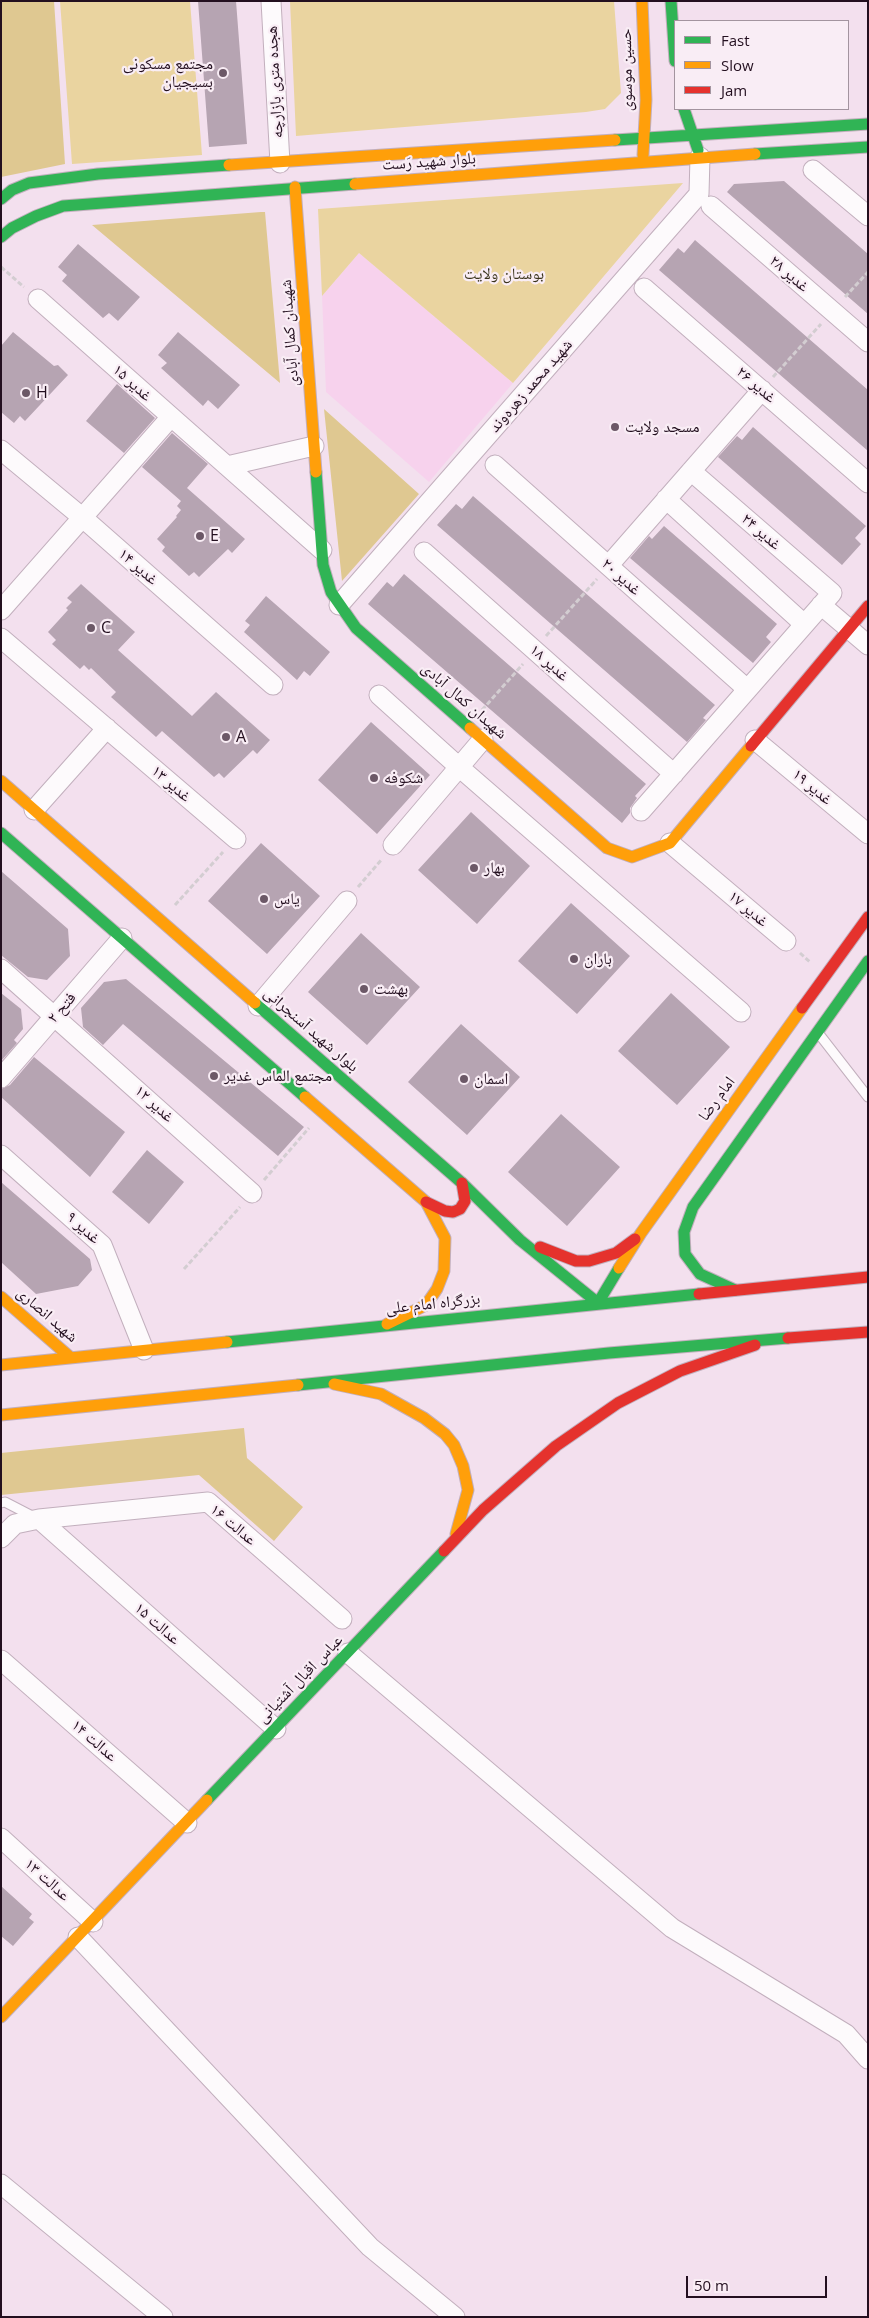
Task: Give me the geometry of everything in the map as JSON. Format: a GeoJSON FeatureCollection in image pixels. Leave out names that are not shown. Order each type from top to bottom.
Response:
{"type":"FeatureCollection","features":[{"type":"Feature","properties":{"kind":"main road","name":"حسین موسوی"},"geometry":{"type":"LineString","coordinates":[[642,1],[646,100],[642,139],[643,162]]}},
{"type":"Feature","properties":{"kind":"main road"},"geometry":{"type":"LineString","coordinates":[[670,1],[674,49]]}},
{"type":"Feature","properties":{"kind":"main road"},"geometry":{"type":"LineString","coordinates":[[684,110],[695,136],[700,157]]}},
{"type":"Feature","properties":{"kind":"main road","name":"بلوار شهید رَست"},"geometry":{"type":"LineString","coordinates":[[1,199],[12,190],[30,183],[98,174],[868,124]]}},
{"type":"Feature","properties":{"kind":"main road","name":"بلوار شهید رَست"},"geometry":{"type":"LineString","coordinates":[[1,237],[12,228],[36,216],[63,206],[700,157],[868,147]]}},
{"type":"Feature","properties":{"kind":"main road","name":"شهیدان کمال آبادی"},"geometry":{"type":"LineString","coordinates":[[295,187],[323,565],[331,592],[356,628],[607,848],[632,857],[670,843]]}},
{"type":"Feature","properties":{"kind":"main road"},"geometry":{"type":"LineString","coordinates":[[670,843],[868,606]]}},
{"type":"Feature","properties":{"kind":"main road","name":"بلوار شهید آسنجرانی"},"geometry":{"type":"LineString","coordinates":[[1,781],[462,1183],[520,1240],[598,1304]]}},
{"type":"Feature","properties":{"kind":"main road"},"geometry":{"type":"LineString","coordinates":[[1,833],[426,1202],[445,1211],[453,1212],[460,1210],[466,1201],[462,1183]]}},
{"type":"Feature","properties":{"kind":"main road","name":"امام رضا"},"geometry":{"type":"LineString","coordinates":[[598,1304],[641,1233],[868,917]]}},
{"type":"Feature","properties":{"kind":"main road"},"geometry":{"type":"LineString","coordinates":[[735,1290],[700,1274],[686,1254],[684,1232],[699,1184],[817,1031],[868,961]]}},
{"type":"Feature","properties":{"kind":"main road"},"geometry":{"type":"LineString","coordinates":[[686,1170],[699,1184]]}},
{"type":"Feature","properties":{"kind":"main road"},"geometry":{"type":"LineString","coordinates":[[386,1325],[426,1305],[438,1289],[444,1271],[445,1238],[426,1202]]}},
{"type":"Feature","properties":{"kind":"main road"},"geometry":{"type":"LineString","coordinates":[[520,1240],[576,1261],[589,1261],[616,1253],[641,1233]]}},
{"type":"Feature","properties":{"kind":"main road","name":"بزرگراه امام علی"},"geometry":{"type":"LineString","coordinates":[[1,1365],[868,1277]]}},
{"type":"Feature","properties":{"kind":"main road","name":"شهید انصاری"},"geometry":{"type":"LineString","coordinates":[[1,1298],[71,1358]]}},
{"type":"Feature","properties":{"kind":"main road"},"geometry":{"type":"LineString","coordinates":[[1,1415],[610,1353],[868,1332]]}},
{"type":"Feature","properties":{"kind":"main road"},"geometry":{"type":"LineString","coordinates":[[453,1542],[483,1510],[585,1424],[618,1403],[680,1371],[770,1340]]}},
{"type":"Feature","properties":{"kind":"main road","name":"عباس اقبال آشتیانی"},"geometry":{"type":"LineString","coordinates":[[1,2018],[453,1542],[464,1510],[468,1490],[463,1466],[449,1440],[424,1418],[381,1394],[327,1383]]}},
{"type":"Feature","properties":{"kind":"street","name":"هجده متری بازارچه"},"geometry":{"type":"LineString","coordinates":[[271,1],[280,162]]}},
{"type":"Feature","properties":{"kind":"street","name":"شهید محمد زهره‌وند"},"geometry":{"type":"LineString","coordinates":[[339,605],[699,194],[700,157]]}},
{"type":"Feature","properties":{"kind":"street"},"geometry":{"type":"LineString","coordinates":[[813,170],[868,216]]}},
{"type":"Feature","properties":{"kind":"street","name":"غدیر ۲۸"},"geometry":{"type":"LineString","coordinates":[[711,206],[868,342]]}},
{"type":"Feature","properties":{"kind":"street","name":"غدیر ۲۶"},"geometry":{"type":"LineString","coordinates":[[644,288],[868,483]]}},
{"type":"Feature","properties":{"kind":"street","name":"غدیر ۱۵"},"geometry":{"type":"LineString","coordinates":[[38,299],[170,418],[322,550]]}},
{"type":"Feature","properties":{"kind":"street"},"geometry":{"type":"LineString","coordinates":[[609,565],[762,390]]}},
{"type":"Feature","properties":{"kind":"street"},"geometry":{"type":"LineString","coordinates":[[1,610],[170,418]]}},
{"type":"Feature","properties":{"kind":"street"},"geometry":{"type":"LineString","coordinates":[[227,466],[314,446]]}},
{"type":"Feature","properties":{"kind":"street","name":"غدیر ۱۴"},"geometry":{"type":"LineString","coordinates":[[1,450],[83,518],[274,685]]}},
{"type":"Feature","properties":{"kind":"street","name":"غدیر ۲۰"},"geometry":{"type":"LineString","coordinates":[[495,465],[747,689]]}},
{"type":"Feature","properties":{"kind":"street","name":"غدیر ۲۴"},"geometry":{"type":"LineString","coordinates":[[691,471],[826,599],[848,629],[868,646]]}},
{"type":"Feature","properties":{"kind":"street"},"geometry":{"type":"LineString","coordinates":[[666,500],[804,624]]}},
{"type":"Feature","properties":{"kind":"street","name":"غدیر ۱۸"},"geometry":{"type":"LineString","coordinates":[[424,552],[674,774]]}},
{"type":"Feature","properties":{"kind":"street"},"geometry":{"type":"LineString","coordinates":[[641,812],[826,599]]}},
{"type":"Feature","properties":{"kind":"street","name":"غدیر ۱۳"},"geometry":{"type":"LineString","coordinates":[[1,638],[236,839]]}},
{"type":"Feature","properties":{"kind":"street"},"geometry":{"type":"LineString","coordinates":[[379,694],[459,767],[741,1012]]}},
{"type":"Feature","properties":{"kind":"street"},"geometry":{"type":"LineString","coordinates":[[34,810],[107,728]]}},
{"type":"Feature","properties":{"kind":"street"},"geometry":{"type":"LineString","coordinates":[[393,845],[483,739]]}},
{"type":"Feature","properties":{"kind":"street","name":"غدیر ۱۹"},"geometry":{"type":"LineString","coordinates":[[755,740],[868,834]]}},
{"type":"Feature","properties":{"kind":"street","name":"غدیر ۱۷"},"geometry":{"type":"LineString","coordinates":[[670,843],[786,942]]}},
{"type":"Feature","properties":{"kind":"street"},"geometry":{"type":"LineString","coordinates":[[258,1006],[347,901]]}},
{"type":"Feature","properties":{"kind":"street","name":"فتح ۲"},"geometry":{"type":"LineString","coordinates":[[1,1078],[122,938]]}},
{"type":"Feature","properties":{"kind":"street","name":"غدیر ۱۲"},"geometry":{"type":"LineString","coordinates":[[1,969],[252,1193]]}},
{"type":"Feature","properties":{"kind":"street","name":"غدیر ۹"},"geometry":{"type":"LineString","coordinates":[[1,1155],[102,1245],[144,1350]]}},
{"type":"Feature","properties":{"kind":"street","name":"عدالت ۱۶"},"geometry":{"type":"LineString","coordinates":[[1,1538],[15,1524],[38,1519],[208,1502],[342,1619]]}},
{"type":"Feature","properties":{"kind":"street","name":"عدالت ۱۵"},"geometry":{"type":"LineString","coordinates":[[38,1519],[276,1729]]}},
{"type":"Feature","properties":{"kind":"street"},"geometry":{"type":"LineString","coordinates":[[348,1653],[672,1928],[846,2034],[868,2059]]}},
{"type":"Feature","properties":{"kind":"street","name":"عدالت ۱۴"},"geometry":{"type":"LineString","coordinates":[[1,1660],[187,1823]]}},
{"type":"Feature","properties":{"kind":"street","name":"عدالت ۱۳"},"geometry":{"type":"LineString","coordinates":[[1,1838],[93,1922]]}},
{"type":"Feature","properties":{"kind":"street"},"geometry":{"type":"LineString","coordinates":[[78,1938],[370,2247],[455,2317]]}},
{"type":"Feature","properties":{"kind":"street"},"geometry":{"type":"LineString","coordinates":[[1,2184],[163,2317]]}},
{"type":"Feature","properties":{"kind":"lane"},"geometry":{"type":"LineString","coordinates":[[817,1031],[868,1098]]}},
{"type":"Feature","properties":{"kind":"lane"},"geometry":{"type":"LineString","coordinates":[[1,1503],[5,1502],[38,1519]]}},
{"type":"Feature","properties":{"kind":"path"},"geometry":{"type":"LineString","coordinates":[[1,267],[38,299]]}},
{"type":"Feature","properties":{"kind":"path"},"geometry":{"type":"LineString","coordinates":[[762,390],[868,272]]}},
{"type":"Feature","properties":{"kind":"path"},"geometry":{"type":"LineString","coordinates":[[160,921],[236,839]]}},
{"type":"Feature","properties":{"kind":"path"},"geometry":{"type":"LineString","coordinates":[[347,901],[393,845]]}},
{"type":"Feature","properties":{"kind":"path"},"geometry":{"type":"LineString","coordinates":[[786,942],[826,975]]}},
{"type":"Feature","properties":{"kind":"shaded area"},"geometry":{"type":"Polygon","coordinates":[[[1,1],[54,1],[65,164],[1,177],[1,1]]]}},
{"type":"Feature","properties":{"kind":"shaded area"},"geometry":{"type":"Polygon","coordinates":[[[261,212],[265,212],[280,383],[92,225],[261,212]]]}},
{"type":"Feature","properties":{"kind":"shaded area"},"geometry":{"type":"Polygon","coordinates":[[[359,253],[513,383],[429,482],[326,392],[322,296],[359,253]]]}},
{"type":"Feature","properties":{"kind":"shaded area"},"geometry":{"type":"Polygon","coordinates":[[[324,409],[419,494],[342,581],[324,409]]]}},
{"type":"Feature","properties":{"kind":"shaded area"},"geometry":{"type":"Polygon","coordinates":[[[244,1428],[247,1458],[303,1507],[274,1541],[199,1475],[1,1495],[1,1453],[244,1428]]]}},
{"type":"Feature","properties":{"kind":"green space"},"geometry":{"type":"Polygon","coordinates":[[[60,1],[190,1],[202,155],[72,164],[60,1]]]}},
{"type":"Feature","properties":{"kind":"green space"},"geometry":{"type":"Polygon","coordinates":[[[290,1],[614,1],[621,93],[605,109],[586,112],[296,136],[290,1]]]}},
{"type":"Feature","properties":{"kind":"green space","name":"بوستان ولایت"},"geometry":{"type":"Polygon","coordinates":[[[683,183],[513,383],[359,253],[322,296],[318,209],[683,183]]]}},
{"type":"Feature","properties":{"kind":"building","name":"مجتمع مسکونی بسیجیان"},"geometry":{"type":"Polygon","coordinates":[[[198,1],[236,1],[247,144],[209,147],[198,1]]]}},
{"type":"Feature","properties":{"kind":"building"},"geometry":{"type":"Polygon","coordinates":[[[784,181],[868,254],[868,314],[727,192],[734,184],[784,181]]]}},
{"type":"Feature","properties":{"kind":"building"},"geometry":{"type":"Polygon","coordinates":[[[695,240],[868,390],[868,451],[659,270],[678,248],[684,253],[695,240]]]}},
{"type":"Feature","properties":{"kind":"building"},"geometry":{"type":"Polygon","coordinates":[[[78,244],[140,297],[118,321],[109,313],[103,318],[62,281],[67,275],[58,267],[78,244]]]}},
{"type":"Feature","properties":{"kind":"building","name":"H"},"geometry":{"type":"Polygon","coordinates":[[[13,332],[54,366],[58,365],[68,375],[25,421],[20,416],[14,423],[1,412],[1,346],[13,332]]]}},
{"type":"Feature","properties":{"kind":"building"},"geometry":{"type":"Polygon","coordinates":[[[178,332],[240,385],[218,409],[208,400],[203,406],[161,368],[167,363],[158,355],[178,332]]]}},
{"type":"Feature","properties":{"kind":"building"},"geometry":{"type":"Polygon","coordinates":[[[117,384],[155,418],[124,453],[86,421],[117,384]]]}},
{"type":"Feature","properties":{"kind":"building"},"geometry":{"type":"Polygon","coordinates":[[[753,427],[866,526],[855,538],[861,544],[842,565],[718,457],[737,436],[742,440],[753,427]]]}},
{"type":"Feature","properties":{"kind":"building"},"geometry":{"type":"Polygon","coordinates":[[[172,433],[208,464],[187,488],[245,539],[232,553],[228,549],[199,577],[194,572],[189,576],[162,551],[165,547],[157,539],[177,517],[181,510],[177,506],[181,501],[142,467],[172,433]]]}},
{"type":"Feature","properties":{"kind":"building"},"geometry":{"type":"Polygon","coordinates":[[[473,496],[715,705],[703,718],[706,720],[687,742],[437,525],[456,504],[462,509],[473,496]]]}},
{"type":"Feature","properties":{"kind":"building"},"geometry":{"type":"Polygon","coordinates":[[[664,526],[777,624],[766,637],[771,642],[753,663],[630,558],[649,536],[652,539],[664,526]]]}},
{"type":"Feature","properties":{"kind":"building"},"geometry":{"type":"Polygon","coordinates":[[[404,574],[646,784],[635,796],[637,798],[630,808],[630,813],[622,823],[368,604],[387,582],[393,587],[404,574]]]}},
{"type":"Feature","properties":{"kind":"building"},"geometry":{"type":"Polygon","coordinates":[[[81,584],[135,632],[118,650],[192,716],[216,692],[270,740],[257,754],[253,750],[224,778],[219,773],[214,777],[162,731],[156,737],[111,697],[116,692],[91,668],[89,670],[84,665],[80,669],[52,644],[56,640],[48,632],[68,610],[66,608],[72,602],[67,598],[81,584]]]}},
{"type":"Feature","properties":{"kind":"building"},"geometry":{"type":"Polygon","coordinates":[[[266,596],[330,652],[310,676],[304,671],[297,680],[244,632],[250,625],[245,621],[266,596]]]}},
{"type":"Feature","properties":{"kind":"building","name":"شکوفه"},"geometry":{"type":"Polygon","coordinates":[[[371,722],[430,775],[377,834],[318,780],[371,722]]]}},
{"type":"Feature","properties":{"kind":"building","name":"بهار"},"geometry":{"type":"Polygon","coordinates":[[[471,812],[530,866],[477,924],[418,870],[471,812]]]}},
{"type":"Feature","properties":{"kind":"building","name":"یاس"},"geometry":{"type":"Polygon","coordinates":[[[261,843],[320,896],[267,954],[208,901],[261,843]]]}},
{"type":"Feature","properties":{"kind":"building"},"geometry":{"type":"Polygon","coordinates":[[[1,871],[68,929],[70,956],[47,980],[28,977],[1,955],[1,871]]]}},
{"type":"Feature","properties":{"kind":"building","name":"باران"},"geometry":{"type":"Polygon","coordinates":[[[571,903],[630,956],[577,1014],[518,961],[571,903]]]}},
{"type":"Feature","properties":{"kind":"building","name":"بهشت"},"geometry":{"type":"Polygon","coordinates":[[[361,933],[420,987],[367,1045],[308,992],[361,933]]]}},
{"type":"Feature","properties":{"kind":"building","name":"مجتمع الماس غدیر"},"geometry":{"type":"Polygon","coordinates":[[[126,979],[304,1127],[278,1156],[123,1024],[103,1045],[83,1027],[81,1008],[104,982],[126,979]]]}},
{"type":"Feature","properties":{"kind":"building"},"geometry":{"type":"Polygon","coordinates":[[[1,993],[21,1009],[23,1029],[14,1040],[17,1043],[1,1061],[1,993]]]}},
{"type":"Feature","properties":{"kind":"building"},"geometry":{"type":"Polygon","coordinates":[[[671,993],[730,1047],[677,1105],[618,1051],[671,993]]]}},
{"type":"Feature","properties":{"kind":"building","name":"اسمان"},"geometry":{"type":"Polygon","coordinates":[[[461,1024],[520,1077],[467,1135],[408,1082],[461,1024]]]}},
{"type":"Feature","properties":{"kind":"building"},"geometry":{"type":"Polygon","coordinates":[[[34,1057],[125,1132],[90,1177],[1,1097],[1,1089],[10,1085],[34,1057]]]}},
{"type":"Feature","properties":{"kind":"building"},"geometry":{"type":"Polygon","coordinates":[[[561,1114],[620,1167],[567,1226],[508,1172],[561,1114]]]}},
{"type":"Feature","properties":{"kind":"building"},"geometry":{"type":"Polygon","coordinates":[[[147,1150],[184,1182],[149,1224],[112,1192],[147,1150]]]}},
{"type":"Feature","properties":{"kind":"building"},"geometry":{"type":"Polygon","coordinates":[[[1,1182],[90,1259],[92,1270],[78,1286],[36,1294],[1,1262],[1,1182]]]}},
{"type":"Feature","properties":{"kind":"building"},"geometry":{"type":"Polygon","coordinates":[[[1,1886],[32,1914],[29,1918],[34,1922],[13,1946],[1,1936],[1,1886]]]}},
{"type":"Feature","properties":{"kind":"traffic: fast"},"geometry":{"type":"LineString","coordinates":[[671,1],[674,46]]}},
{"type":"Feature","properties":{"kind":"traffic: fast"},"geometry":{"type":"LineString","coordinates":[[684,110],[698,150]]}},
{"type":"Feature","properties":{"kind":"traffic: fast"},"geometry":{"type":"LineString","coordinates":[[615,140],[868,124]]}},
{"type":"Feature","properties":{"kind":"traffic: fast"},"geometry":{"type":"LineString","coordinates":[[755,154],[868,147]]}},
{"type":"Feature","properties":{"kind":"traffic: fast"},"geometry":{"type":"LineString","coordinates":[[1,199],[12,190],[29,183],[98,174],[229,165]]}},
{"type":"Feature","properties":{"kind":"traffic: fast"},"geometry":{"type":"LineString","coordinates":[[1,237],[12,228],[36,216],[63,206],[355,184]]}},
{"type":"Feature","properties":{"kind":"traffic: fast"},"geometry":{"type":"LineString","coordinates":[[316,472],[323,565],[331,592],[356,628],[470,728]]}},
{"type":"Feature","properties":{"kind":"traffic: fast"},"geometry":{"type":"LineString","coordinates":[[1,833],[305,1097]]}},
{"type":"Feature","properties":{"kind":"traffic: fast"},"geometry":{"type":"LineString","coordinates":[[735,1290],[700,1274],[685,1254],[684,1232],[693,1207],[868,961]]}},
{"type":"Feature","properties":{"kind":"traffic: fast"},"geometry":{"type":"LineString","coordinates":[[255,1003],[462,1183],[520,1240],[598,1303],[619,1268]]}},
{"type":"Feature","properties":{"kind":"traffic: fast"},"geometry":{"type":"LineString","coordinates":[[227,1342],[699,1294]]}},
{"type":"Feature","properties":{"kind":"traffic: fast"},"geometry":{"type":"LineString","coordinates":[[298,1385],[609,1353],[788,1338]]}},
{"type":"Feature","properties":{"kind":"traffic: fast"},"geometry":{"type":"LineString","coordinates":[[207,1800],[444,1551]]}},
{"type":"Feature","properties":{"kind":"traffic: slow"},"geometry":{"type":"LineString","coordinates":[[642,1],[646,100],[643,155]]}},
{"type":"Feature","properties":{"kind":"traffic: slow"},"geometry":{"type":"LineString","coordinates":[[229,165],[615,140]]}},
{"type":"Feature","properties":{"kind":"traffic: slow"},"geometry":{"type":"LineString","coordinates":[[355,184],[755,154]]}},
{"type":"Feature","properties":{"kind":"traffic: slow"},"geometry":{"type":"LineString","coordinates":[[295,187],[316,472]]}},
{"type":"Feature","properties":{"kind":"traffic: slow"},"geometry":{"type":"LineString","coordinates":[[470,728],[607,848],[632,857],[670,843],[751,746]]}},
{"type":"Feature","properties":{"kind":"traffic: slow"},"geometry":{"type":"LineString","coordinates":[[1,781],[255,1003]]}},
{"type":"Feature","properties":{"kind":"traffic: slow"},"geometry":{"type":"LineString","coordinates":[[619,1268],[641,1233],[802,1008]]}},
{"type":"Feature","properties":{"kind":"traffic: slow"},"geometry":{"type":"LineString","coordinates":[[305,1097],[426,1202],[445,1238],[444,1271],[437,1289],[426,1305],[387,1324]]}},
{"type":"Feature","properties":{"kind":"traffic: slow"},"geometry":{"type":"LineString","coordinates":[[1,1297],[71,1358]]}},
{"type":"Feature","properties":{"kind":"traffic: slow"},"geometry":{"type":"LineString","coordinates":[[1,1365],[227,1342]]}},
{"type":"Feature","properties":{"kind":"traffic: slow"},"geometry":{"type":"LineString","coordinates":[[334,1384],[381,1394],[424,1418],[445,1434],[454,1445],[463,1466],[468,1490],[456,1534]]}},
{"type":"Feature","properties":{"kind":"traffic: slow"},"geometry":{"type":"LineString","coordinates":[[1,1415],[298,1385]]}},
{"type":"Feature","properties":{"kind":"traffic: slow"},"geometry":{"type":"LineString","coordinates":[[1,2017],[207,1800]]}},
{"type":"Feature","properties":{"kind":"traffic: jam"},"geometry":{"type":"LineString","coordinates":[[751,746],[868,606]]}},
{"type":"Feature","properties":{"kind":"traffic: jam"},"geometry":{"type":"LineString","coordinates":[[802,1008],[868,917]]}},
{"type":"Feature","properties":{"kind":"traffic: jam"},"geometry":{"type":"LineString","coordinates":[[426,1202],[445,1211],[453,1212],[460,1209],[465,1201],[462,1183]]}},
{"type":"Feature","properties":{"kind":"traffic: jam"},"geometry":{"type":"LineString","coordinates":[[540,1247],[576,1261],[589,1261],[616,1253],[635,1239]]}},
{"type":"Feature","properties":{"kind":"traffic: jam"},"geometry":{"type":"LineString","coordinates":[[699,1294],[868,1277]]}},
{"type":"Feature","properties":{"kind":"traffic: jam"},"geometry":{"type":"LineString","coordinates":[[788,1338],[868,1332]]}},
{"type":"Feature","properties":{"kind":"traffic: jam"},"geometry":{"type":"LineString","coordinates":[[444,1551],[483,1510],[556,1446],[618,1403],[680,1371],[755,1345]]}},
{"type":"Feature","properties":{"kind":"place","name":"مجتمع مسکونی بسیجیان"},"geometry":{"type":"Point","coordinates":[223,73]}},
{"type":"Feature","properties":{"kind":"place","name":"H"},"geometry":{"type":"Point","coordinates":[26,393]}},
{"type":"Feature","properties":{"kind":"place","name":"مسجد ولایت"},"geometry":{"type":"Point","coordinates":[615,427]}},
{"type":"Feature","properties":{"kind":"place","name":"E"},"geometry":{"type":"Point","coordinates":[200,536]}},
{"type":"Feature","properties":{"kind":"place","name":"C"},"geometry":{"type":"Point","coordinates":[91,628]}},
{"type":"Feature","properties":{"kind":"place","name":"A"},"geometry":{"type":"Point","coordinates":[226,737]}},
{"type":"Feature","properties":{"kind":"place","name":"شکوفه"},"geometry":{"type":"Point","coordinates":[374,778]}},
{"type":"Feature","properties":{"kind":"place","name":"بهار"},"geometry":{"type":"Point","coordinates":[474,868]}},
{"type":"Feature","properties":{"kind":"place","name":"یاس"},"geometry":{"type":"Point","coordinates":[264,899]}},
{"type":"Feature","properties":{"kind":"place","name":"باران"},"geometry":{"type":"Point","coordinates":[574,959]}},
{"type":"Feature","properties":{"kind":"place","name":"بهشت"},"geometry":{"type":"Point","coordinates":[364,989]}},
{"type":"Feature","properties":{"kind":"place","name":"مجتمع الماس غدیر"},"geometry":{"type":"Point","coordinates":[214,1076]}},
{"type":"Feature","properties":{"kind":"place","name":"اسمان"},"geometry":{"type":"Point","coordinates":[464,1079]}}]}
